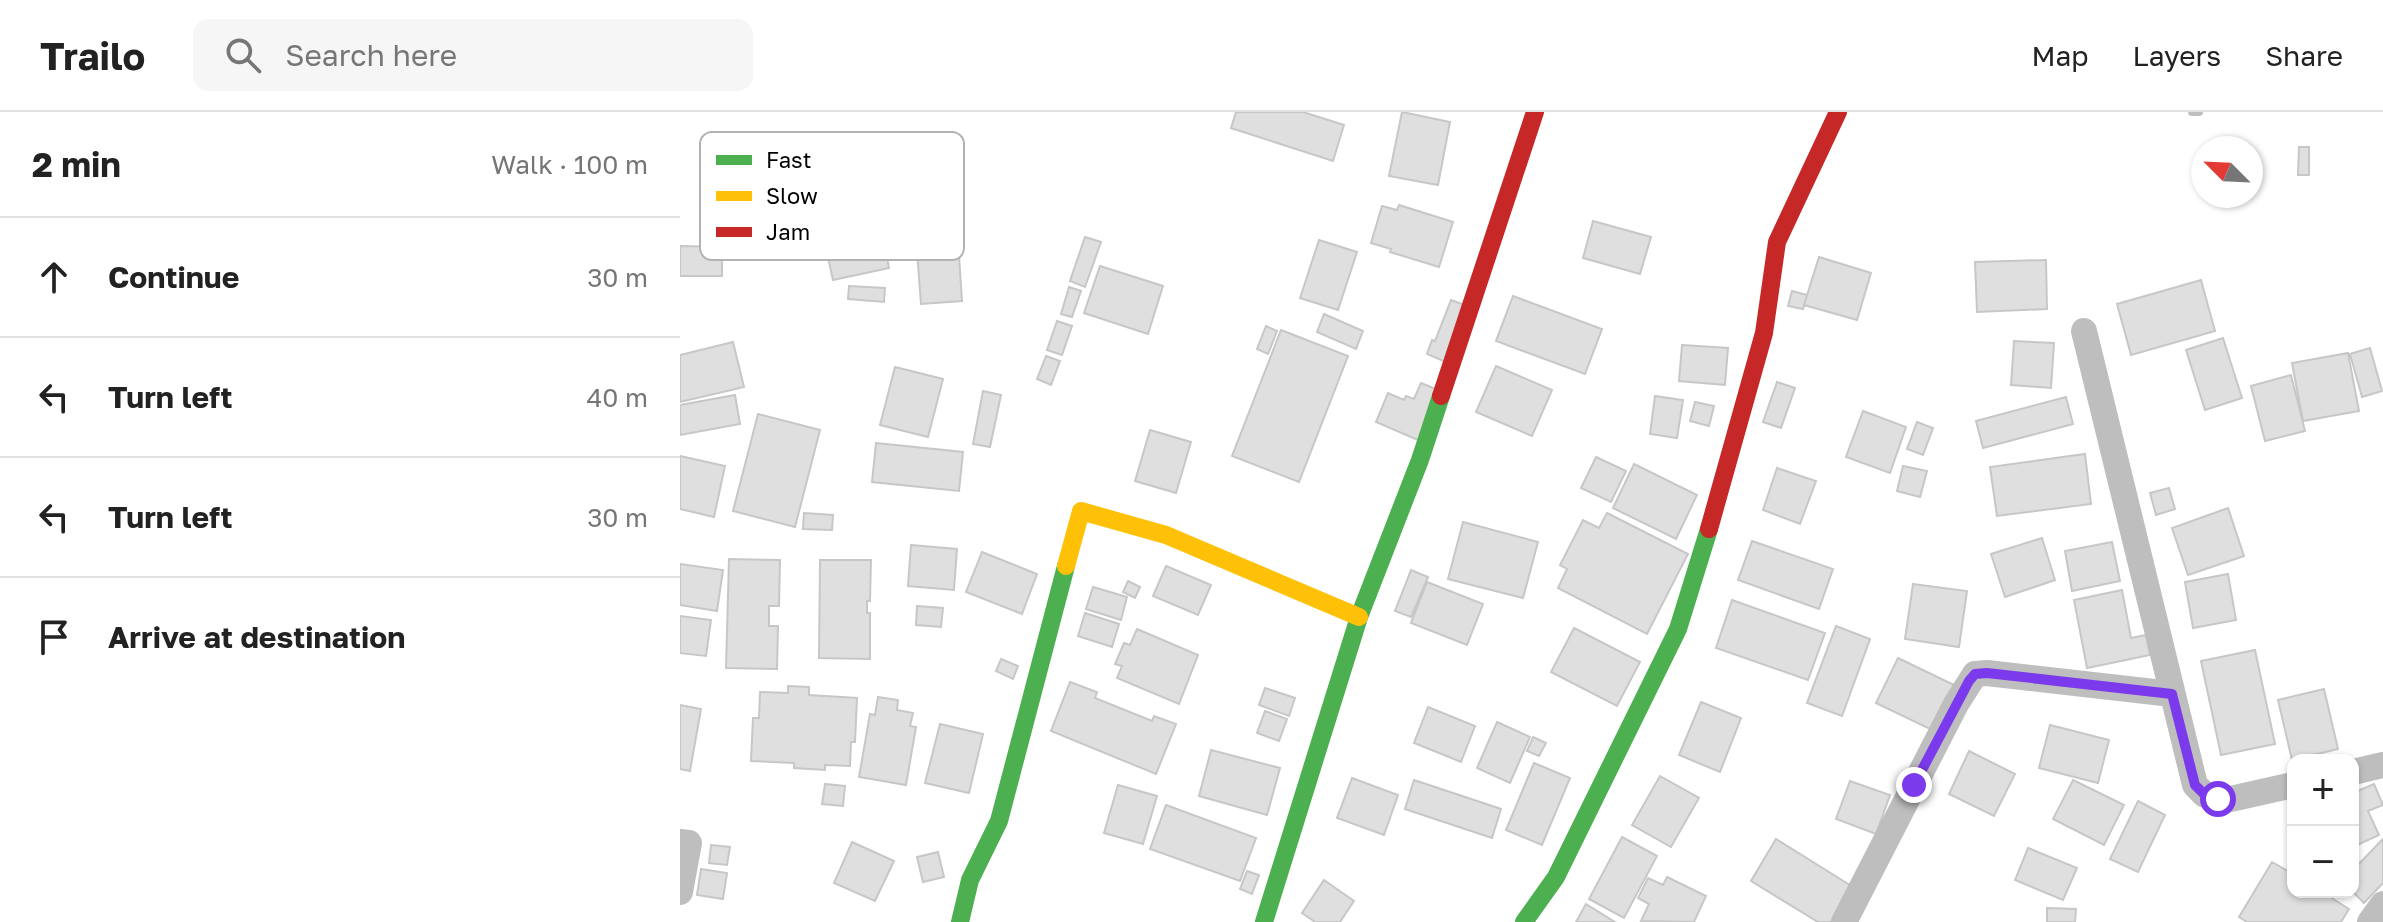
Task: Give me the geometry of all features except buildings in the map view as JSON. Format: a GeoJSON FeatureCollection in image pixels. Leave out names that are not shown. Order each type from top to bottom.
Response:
{"type":"FeatureCollection","features":[{"type":"Feature","properties":{"kind":"street"},"geometry":{"type":"LineString","coordinates":[[1264,922],[1359,617],[1420,460],[1535,112]]}},
{"type":"Feature","properties":{"kind":"street"},"geometry":{"type":"LineString","coordinates":[[1524,922],[1556,877],[1678,629],[1722,489],[1764,333],[1777,242],[1838,112]]}},
{"type":"Feature","properties":{"kind":"street"},"geometry":{"type":"LineString","coordinates":[[2084,331],[2195,785],[2205,795],[2226,800],[2287,786]]}},
{"type":"Feature","properties":{"kind":"street"},"geometry":{"type":"LineString","coordinates":[[960,922],[970,880],[999,821],[1081,511],[1166,535],[1359,617]]}},
{"type":"Feature","properties":{"kind":"street"},"geometry":{"type":"LineString","coordinates":[[1844,922],[1956,704],[1975,674],[2172,694]]}},
{"type":"Feature","properties":{"kind":"street"},"geometry":{"type":"LineString","coordinates":[[2359,771],[2383,765]]}},
{"type":"Feature","properties":{"kind":"street"},"geometry":{"type":"LineString","coordinates":[[680,842],[689,843],[680,892]]}},
{"type":"Feature","properties":{"kind":"street"},"geometry":{"type":"LineString","coordinates":[[2370,922],[2383,904]]}},
{"type":"Feature","properties":{"kind":"waterway"},"geometry":{"type":"LineString","coordinates":[[2192,112],[2199,112]]}},
{"type":"Feature","properties":{"kind":"traffic: fast"},"geometry":{"type":"LineString","coordinates":[[1264,922],[1359,617],[1420,460],[1441,396]]}},
{"type":"Feature","properties":{"kind":"traffic: fast"},"geometry":{"type":"LineString","coordinates":[[1524,922],[1556,877],[1678,629],[1709,529]]}},
{"type":"Feature","properties":{"kind":"traffic: fast"},"geometry":{"type":"LineString","coordinates":[[960,922],[970,880],[999,821],[1066,566]]}},
{"type":"Feature","properties":{"kind":"traffic: slow"},"geometry":{"type":"LineString","coordinates":[[1066,566],[1081,511],[1166,535],[1359,617]]}},
{"type":"Feature","properties":{"kind":"traffic: jam"},"geometry":{"type":"LineString","coordinates":[[1441,396],[1535,112]]}},
{"type":"Feature","properties":{"kind":"traffic: jam"},"geometry":{"type":"LineString","coordinates":[[1709,529],[1764,333],[1777,242],[1838,112]]}},
{"type":"Feature","properties":{"kind":"route"},"geometry":{"type":"LineString","coordinates":[[1914,785],[1969,681],[1975,674],[1987,673],[2172,694],[2195,785],[2205,795],[2218,799]]}}]}
